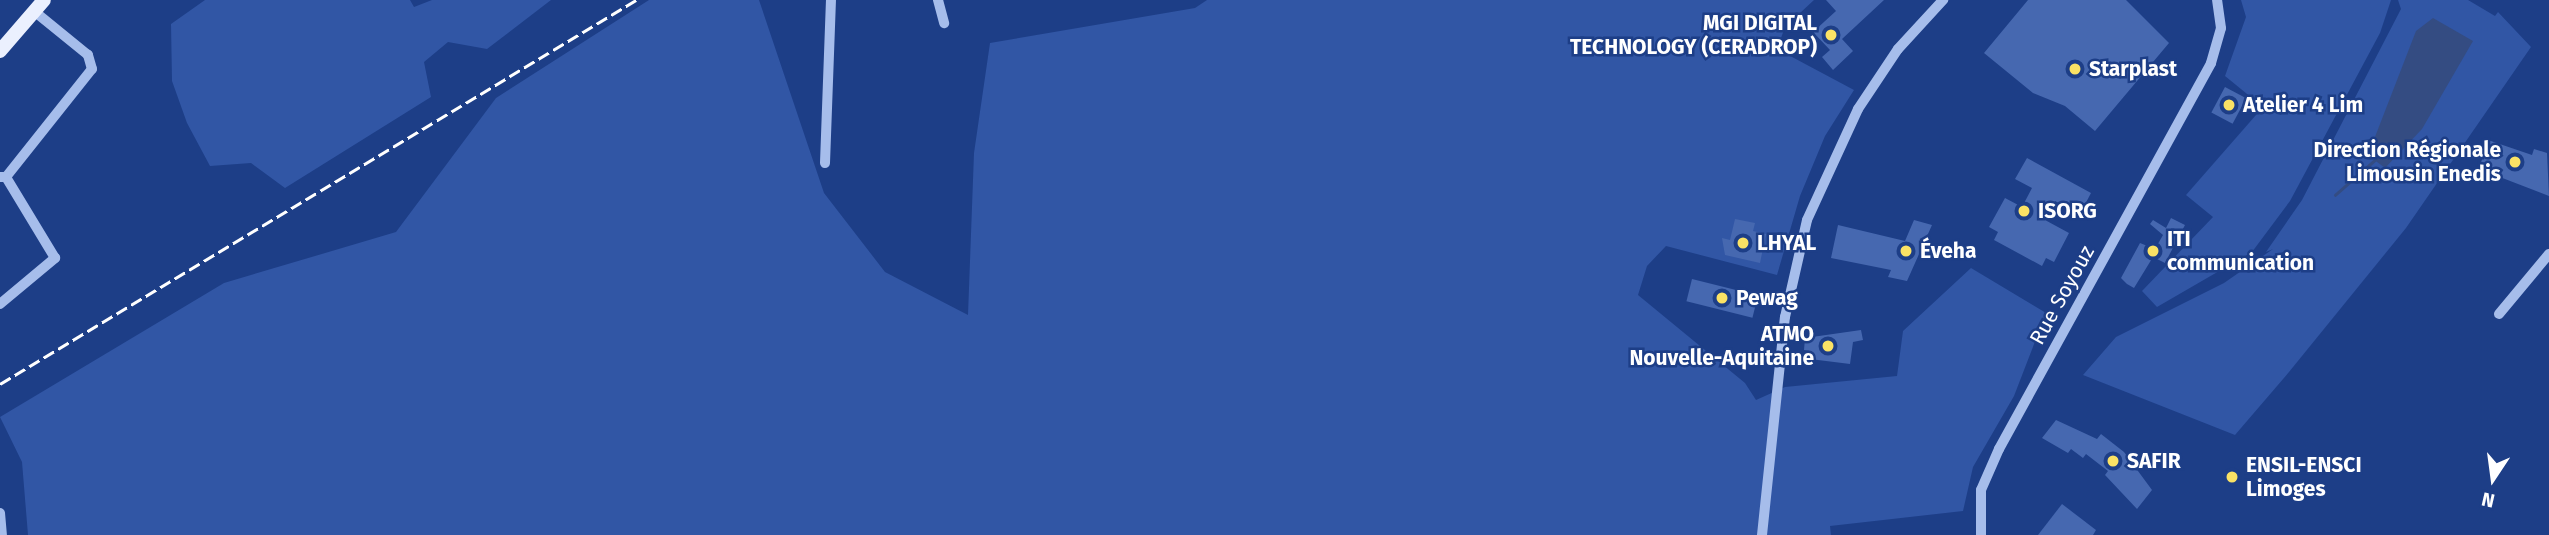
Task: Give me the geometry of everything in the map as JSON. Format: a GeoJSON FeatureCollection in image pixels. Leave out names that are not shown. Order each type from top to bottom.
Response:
{"type":"FeatureCollection","features":[{"type":"Feature","properties":{"kind":"main road"},"geometry":{"type":"LineString","coordinates":[[0,51],[41,3]]}},
{"type":"Feature","properties":{"kind":"street"},"geometry":{"type":"LineString","coordinates":[[825,163],[831,0]]}},
{"type":"Feature","properties":{"kind":"street"},"geometry":{"type":"LineString","coordinates":[[938,0],[944,23]]}},
{"type":"Feature","properties":{"kind":"street"},"geometry":{"type":"LineString","coordinates":[[1762,535],[1785,317],[1807,220],[1858,109],[1899,49],[1943,0]]}},
{"type":"Feature","properties":{"kind":"street","name":"Rue Soyouz"},"geometry":{"type":"LineString","coordinates":[[1981,535],[1981,490],[1999,449],[2211,63],[2221,29],[2217,0]]}},
{"type":"Feature","properties":{"kind":"street"},"geometry":{"type":"LineString","coordinates":[[0,304],[55,258],[3,177],[92,69],[88,55],[41,3]]}},
{"type":"Feature","properties":{"kind":"street"},"geometry":{"type":"LineString","coordinates":[[2499,314],[2549,254]]}},
{"type":"Feature","properties":{"kind":"street"},"geometry":{"type":"LineString","coordinates":[[0,513],[2,535]]}},
{"type":"Feature","properties":{"kind":"shaded area"},"geometry":{"type":"Polygon","coordinates":[[[205,0],[410,0],[414,7],[432,0],[551,0],[487,49],[448,42],[424,62],[431,97],[285,188],[251,163],[210,166],[187,123],[172,81],[171,24],[205,0]]]}},
{"type":"Feature","properties":{"kind":"shaded area"},"geometry":{"type":"Polygon","coordinates":[[[649,0],[759,0],[824,193],[885,272],[968,315],[974,153],[990,43],[1195,8],[1207,0],[1814,0],[1785,27],[1777,49],[1854,90],[1825,136],[1800,196],[1777,275],[1666,246],[1647,266],[1638,295],[1745,383],[1756,400],[1785,387],[1897,376],[1903,331],[1971,268],[2046,313],[2014,396],[1973,467],[1963,511],[1830,526],[1831,535],[28,535],[22,462],[0,417],[224,283],[396,232],[496,98],[649,0]]]}},
{"type":"Feature","properties":{"kind":"shaded area"},"geometry":{"type":"Polygon","coordinates":[[[2241,0],[2391,0],[2380,33],[2290,201],[2252,252],[2157,307],[2142,291],[2213,217],[2186,195],[2263,107],[2225,76],[2246,17],[2241,0]]]}},
{"type":"Feature","properties":{"kind":"shaded area"},"geometry":{"type":"Polygon","coordinates":[[[2398,0],[2468,0],[2495,16],[2498,12],[2531,47],[2406,228],[2289,372],[2235,435],[2083,375],[2116,337],[2224,283],[2273,249],[2266,252],[2302,200],[2401,9],[2398,0]]]}},
{"type":"Feature","properties":{"kind":"shaded area"},"geometry":{"type":"Polygon","coordinates":[[[2433,18],[2473,41],[2422,129],[2385,168],[2368,155],[2416,31],[2433,18]]]}},
{"type":"Feature","properties":{"kind":"building","name":"MGI DIGITAL TECHNOLOGY (CERADROP)"},"geometry":{"type":"Polygon","coordinates":[[[1826,0],[1884,0],[1842,39],[1853,51],[1833,70],[1822,57],[1830,50],[1813,32],[1836,11],[1826,0]]]}},
{"type":"Feature","properties":{"kind":"building","name":"Starplast"},"geometry":{"type":"Polygon","coordinates":[[[2028,0],[2126,0],[2169,43],[2095,131],[2065,106],[2033,93],[1984,53],[2028,0]]]}},
{"type":"Feature","properties":{"kind":"building","name":"Atelier 4 Lim"},"geometry":{"type":"Polygon","coordinates":[[[2225,87],[2246,98],[2233,124],[2211,113],[2225,87]]]}},
{"type":"Feature","properties":{"kind":"building","name":"Direction Régionale Limousin Enedis"},"geometry":{"type":"Polygon","coordinates":[[[2488,140],[2532,155],[2534,149],[2547,153],[2549,196],[2479,169],[2488,140]]]}},
{"type":"Feature","properties":{"kind":"building","name":"ISORG"},"geometry":{"type":"Polygon","coordinates":[[[2027,158],[2091,193],[2080,214],[2055,201],[2045,220],[2069,233],[2054,262],[2046,258],[2042,266],[1994,240],[1998,232],[1989,227],[2005,198],[2022,207],[2032,188],[2015,179],[2027,158]]]}},
{"type":"Feature","properties":{"kind":"building","name":"ITI communication"},"geometry":{"type":"Polygon","coordinates":[[[2171,218],[2185,225],[2165,263],[2153,257],[2134,288],[2127,284],[2121,278],[2140,243],[2155,249],[2163,235],[2150,224],[2153,220],[2166,228],[2171,218]]]}},
{"type":"Feature","properties":{"kind":"building","name":"LHYAL"},"geometry":{"type":"Polygon","coordinates":[[[1735,219],[1755,223],[1753,231],[1766,234],[1760,263],[1725,255],[1722,238],[1730,240],[1735,219]]]}},
{"type":"Feature","properties":{"kind":"building","name":"Éveha"},"geometry":{"type":"Polygon","coordinates":[[[1914,220],[1932,225],[1907,281],[1888,277],[1891,270],[1831,258],[1838,225],[1905,241],[1914,220]]]}},
{"type":"Feature","properties":{"kind":"building","name":"Pewag"},"geometry":{"type":"Polygon","coordinates":[[[1692,279],[1758,295],[1752,318],[1686,301],[1692,279]]]}},
{"type":"Feature","properties":{"kind":"building","name":"ATMO Nouvelle-Aquitaine"},"geometry":{"type":"Polygon","coordinates":[[[1861,330],[1863,340],[1853,342],[1850,364],[1810,359],[1811,351],[1804,350],[1805,338],[1861,330]]]}},
{"type":"Feature","properties":{"kind":"building","name":"SAFIR"},"geometry":{"type":"Polygon","coordinates":[[[2056,420],[2097,439],[2101,434],[2124,452],[2152,490],[2137,509],[2105,475],[2108,471],[2086,454],[2083,458],[2071,449],[2068,453],[2042,438],[2056,420]]]}},
{"type":"Feature","properties":{"kind":"building"},"geometry":{"type":"Polygon","coordinates":[[[2062,504],[2096,530],[2093,535],[2038,535],[2062,504]]]}},
{"type":"Feature","properties":{"kind":"waterway"},"geometry":{"type":"LineString","coordinates":[[2335,195],[2377,158]]}},
{"type":"Feature","properties":{"kind":"railway"},"geometry":{"type":"LineString","coordinates":[[0,384],[636,0]]}},
{"type":"Feature","properties":{"kind":"place","name":"MGI DIGITAL TECHNOLOGY (CERADROP)"},"geometry":{"type":"Point","coordinates":[1831,35]}},
{"type":"Feature","properties":{"kind":"place","name":"Starplast"},"geometry":{"type":"Point","coordinates":[2075,69]}},
{"type":"Feature","properties":{"kind":"place","name":"Atelier 4 Lim"},"geometry":{"type":"Point","coordinates":[2229,105]}},
{"type":"Feature","properties":{"kind":"place","name":"Direction Régionale Limousin Enedis"},"geometry":{"type":"Point","coordinates":[2515,162]}},
{"type":"Feature","properties":{"kind":"place","name":"ISORG"},"geometry":{"type":"Point","coordinates":[2024,211]}},
{"type":"Feature","properties":{"kind":"place","name":"LHYAL"},"geometry":{"type":"Point","coordinates":[1743,243]}},
{"type":"Feature","properties":{"kind":"place","name":"Éveha"},"geometry":{"type":"Point","coordinates":[1906,251]}},
{"type":"Feature","properties":{"kind":"place","name":"ITI communication"},"geometry":{"type":"Point","coordinates":[2153,251]}},
{"type":"Feature","properties":{"kind":"place","name":"Pewag"},"geometry":{"type":"Point","coordinates":[1722,298]}},
{"type":"Feature","properties":{"kind":"place","name":"ATMO Nouvelle-Aquitaine"},"geometry":{"type":"Point","coordinates":[1828,346]}},
{"type":"Feature","properties":{"kind":"place","name":"SAFIR"},"geometry":{"type":"Point","coordinates":[2113,461]}},
{"type":"Feature","properties":{"kind":"place","name":"ENSIL-ENSCI Limoges"},"geometry":{"type":"Point","coordinates":[2232,477]}}]}
